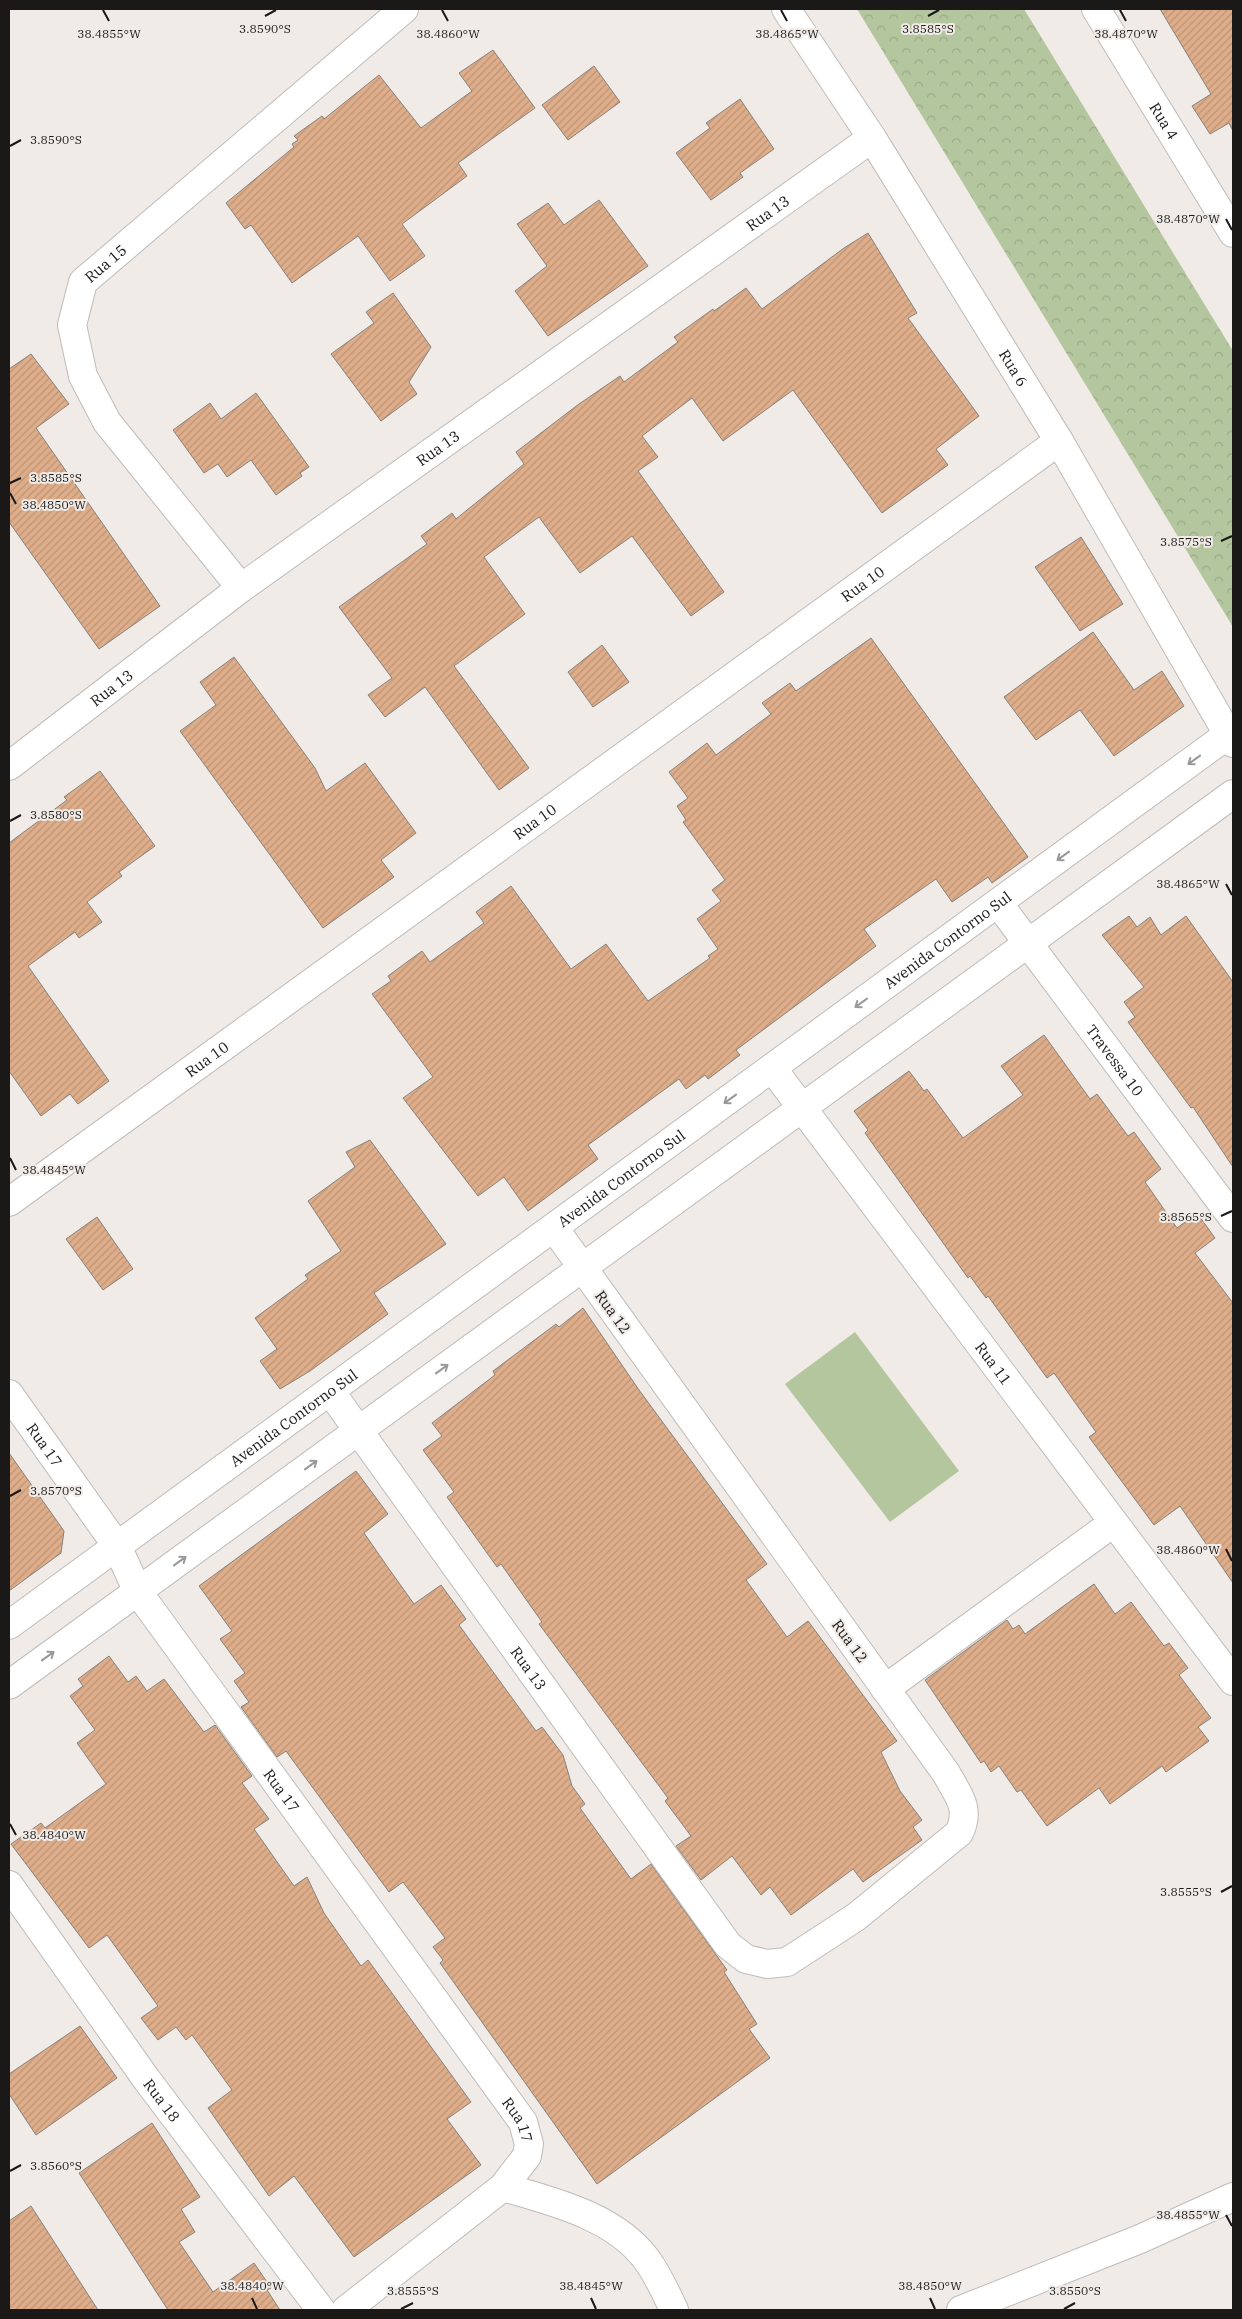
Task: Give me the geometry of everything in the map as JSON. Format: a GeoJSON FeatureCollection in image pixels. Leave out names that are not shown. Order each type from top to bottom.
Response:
{"type":"FeatureCollection","features":[{"type":"Feature","properties":{"kind":"street","name":"Rua 15"},"geometry":{"type":"LineString","coordinates":[[241,588],[108,422],[83,376],[72,325],[83,282],[404,9]]}},
{"type":"Feature","properties":{"kind":"street","name":"Rua 6"},"geometry":{"type":"LineString","coordinates":[[786,9],[872,138],[1059,442],[1231,736]]}},
{"type":"Feature","properties":{"kind":"street","name":"Rua 4"},"geometry":{"type":"LineString","coordinates":[[1096,9],[1233,233]]}},
{"type":"Feature","properties":{"kind":"street","name":"Rua 13"},"geometry":{"type":"LineString","coordinates":[[9,766],[241,588],[872,138]]}},
{"type":"Feature","properties":{"kind":"street","name":"Rua 10"},"geometry":{"type":"LineString","coordinates":[[9,1202],[1059,442]]}},
{"type":"Feature","properties":{"kind":"street","name":"Avenida Contorno Sul"},"geometry":{"type":"LineString","coordinates":[[9,1625],[998,903],[1231,736]]}},
{"type":"Feature","properties":{"kind":"street"},"geometry":{"type":"LineString","coordinates":[[9,1685],[1233,794]]}},
{"type":"Feature","properties":{"kind":"street","name":"Travessa 10"},"geometry":{"type":"LineString","coordinates":[[998,903],[1233,1218]]}},
{"type":"Feature","properties":{"kind":"street","name":"Rua 11"},"geometry":{"type":"LineString","coordinates":[[772,1068],[1113,1523],[1224,1653],[1233,1681]]}},
{"type":"Feature","properties":{"kind":"street","name":"Rua 12"},"geometry":{"type":"LineString","coordinates":[[554,1228],[946,1773],[961,1799],[965,1811],[964,1822],[959,1833],[856,1917],[787,1962],[767,1964],[746,1959],[728,1945]]}},
{"type":"Feature","properties":{"kind":"street","name":"Rua 13"},"geometry":{"type":"LineString","coordinates":[[330,1392],[728,1945]]}},
{"type":"Feature","properties":{"kind":"street","name":"Rua 17"},"geometry":{"type":"LineString","coordinates":[[11,1401],[117,1546],[138,1592],[522,2122],[529,2144],[526,2156],[503,2186],[346,2310]]}},
{"type":"Feature","properties":{"kind":"street"},"geometry":{"type":"LineString","coordinates":[[885,1689],[1113,1523]]}},
{"type":"Feature","properties":{"kind":"street","name":"Rua 18"},"geometry":{"type":"LineString","coordinates":[[9,1885],[147,2080],[321,2310]]}},
{"type":"Feature","properties":{"kind":"street"},"geometry":{"type":"LineString","coordinates":[[503,2186],[586,2214],[628,2241],[646,2259],[674,2310]]}},
{"type":"Feature","properties":{"kind":"street"},"geometry":{"type":"LineString","coordinates":[[961,2310],[1140,2239],[1233,2197]]}},
{"type":"Feature","properties":{"kind":"green space"},"geometry":{"type":"Polygon","coordinates":[[[857,9],[1024,9],[1233,351],[1233,627],[857,9]]]}},
{"type":"Feature","properties":{"kind":"green space"},"geometry":{"type":"Polygon","coordinates":[[[855,1332],[959,1471],[890,1522],[785,1384],[855,1332]]]}},
{"type":"Feature","properties":{"kind":"building"},"geometry":{"type":"Polygon","coordinates":[[[1160,9],[1233,9],[1233,131],[1229,123],[1210,134],[1192,106],[1211,94],[1160,9]]]}},
{"type":"Feature","properties":{"kind":"building"},"geometry":{"type":"Polygon","coordinates":[[[493,50],[535,108],[458,163],[467,176],[402,224],[425,256],[390,281],[358,236],[292,283],[251,225],[245,229],[226,203],[294,147],[292,144],[298,140],[294,136],[322,116],[324,119],[379,75],[421,128],[472,91],[459,73],[493,50]]]}},
{"type":"Feature","properties":{"kind":"building"},"geometry":{"type":"Polygon","coordinates":[[[594,66],[620,102],[568,140],[542,105],[594,66]]]}},
{"type":"Feature","properties":{"kind":"building"},"geometry":{"type":"Polygon","coordinates":[[[740,99],[774,149],[740,173],[743,177],[711,200],[676,153],[710,128],[706,123],[740,99]]]}},
{"type":"Feature","properties":{"kind":"building"},"geometry":{"type":"Polygon","coordinates":[[[599,200],[648,266],[548,336],[515,291],[547,266],[517,224],[548,203],[564,225],[599,200]]]}},
{"type":"Feature","properties":{"kind":"building"},"geometry":{"type":"Polygon","coordinates":[[[868,233],[917,313],[908,318],[979,416],[936,449],[948,465],[882,513],[793,390],[723,441],[692,398],[642,436],[658,457],[638,471],[724,592],[691,616],[632,536],[580,573],[539,517],[484,557],[525,614],[454,666],[529,768],[499,790],[425,687],[385,717],[368,695],[392,678],[339,607],[427,544],[421,536],[452,513],[456,519],[524,464],[516,452],[579,404],[620,376],[624,382],[678,342],[674,337],[713,309],[714,311],[746,288],[762,309],[844,248],[868,233]]]}},
{"type":"Feature","properties":{"kind":"building"},"geometry":{"type":"Polygon","coordinates":[[[393,293],[431,347],[409,382],[417,394],[381,421],[331,354],[374,323],[366,312],[393,293]]]}},
{"type":"Feature","properties":{"kind":"building"},"geometry":{"type":"Polygon","coordinates":[[[31,354],[69,404],[36,428],[160,606],[99,649],[9,522],[9,369],[31,354]]]}},
{"type":"Feature","properties":{"kind":"building"},"geometry":{"type":"Polygon","coordinates":[[[256,393],[309,467],[300,473],[302,476],[276,495],[251,460],[227,477],[218,464],[204,473],[173,430],[210,403],[221,419],[256,393]]]}},
{"type":"Feature","properties":{"kind":"building"},"geometry":{"type":"Polygon","coordinates":[[[1081,537],[1123,604],[1080,631],[1035,567],[1081,537]]]}},
{"type":"Feature","properties":{"kind":"building"},"geometry":{"type":"Polygon","coordinates":[[[1093,632],[1134,690],[1162,671],[1184,706],[1114,756],[1080,710],[1036,740],[1004,697],[1093,632]]]}},
{"type":"Feature","properties":{"kind":"building"},"geometry":{"type":"Polygon","coordinates":[[[871,638],[1028,857],[992,883],[988,877],[952,902],[936,879],[864,929],[876,946],[736,1050],[740,1055],[708,1079],[705,1075],[686,1089],[679,1079],[588,1145],[598,1159],[528,1211],[504,1177],[478,1196],[403,1098],[433,1077],[372,994],[391,981],[388,976],[422,951],[430,962],[484,923],[476,912],[511,886],[571,969],[606,944],[648,1001],[710,958],[708,956],[718,949],[697,919],[721,901],[712,890],[725,880],[683,822],[686,820],[677,806],[688,798],[669,772],[707,743],[716,755],[771,714],[762,703],[790,683],[796,691],[871,638]]]}},
{"type":"Feature","properties":{"kind":"building"},"geometry":{"type":"Polygon","coordinates":[[[602,645],[629,682],[593,707],[568,672],[602,645]]]}},
{"type":"Feature","properties":{"kind":"building"},"geometry":{"type":"Polygon","coordinates":[[[234,657],[315,768],[326,791],[365,763],[416,833],[381,860],[394,877],[323,928],[180,731],[216,705],[200,682],[234,657]]]}},
{"type":"Feature","properties":{"kind":"building"},"geometry":{"type":"Polygon","coordinates":[[[100,771],[155,846],[119,872],[122,876],[87,902],[102,922],[79,938],[75,932],[28,966],[109,1081],[78,1104],[70,1094],[41,1116],[9,1071],[9,843],[67,800],[64,797],[100,771]]]}},
{"type":"Feature","properties":{"kind":"building"},"geometry":{"type":"Polygon","coordinates":[[[1129,916],[1137,927],[1150,917],[1161,935],[1186,916],[1233,982],[1233,1167],[1193,1107],[1191,1108],[1128,1022],[1135,1017],[1124,1002],[1144,987],[1102,935],[1129,916]]]}},
{"type":"Feature","properties":{"kind":"building"},"geometry":{"type":"Polygon","coordinates":[[[1044,1035],[1090,1099],[1097,1094],[1128,1136],[1134,1132],[1161,1169],[1145,1182],[1177,1228],[1197,1213],[1215,1238],[1195,1253],[1233,1303],[1233,1583],[1180,1506],[1154,1525],[1089,1437],[1096,1432],[1054,1373],[1047,1378],[988,1296],[986,1298],[970,1276],[968,1278],[865,1133],[868,1130],[854,1111],[909,1071],[924,1091],[927,1089],[963,1138],[1023,1095],[1001,1066],[1044,1035]]]}},
{"type":"Feature","properties":{"kind":"building"},"geometry":{"type":"Polygon","coordinates":[[[370,1140],[446,1244],[374,1293],[388,1314],[310,1371],[280,1389],[260,1361],[277,1349],[255,1318],[308,1279],[305,1275],[341,1251],[308,1201],[355,1167],[346,1152],[370,1140]]]}},
{"type":"Feature","properties":{"kind":"building"},"geometry":{"type":"Polygon","coordinates":[[[97,1217],[133,1269],[103,1290],[66,1239],[97,1217]]]}},
{"type":"Feature","properties":{"kind":"building"},"geometry":{"type":"Polygon","coordinates":[[[583,1308],[639,1390],[767,1564],[746,1580],[787,1637],[808,1621],[897,1741],[881,1752],[900,1791],[922,1820],[913,1827],[922,1840],[863,1882],[853,1869],[791,1915],[770,1887],[761,1895],[732,1856],[701,1880],[676,1846],[691,1836],[665,1801],[668,1798],[539,1624],[542,1622],[501,1564],[497,1567],[447,1497],[454,1492],[423,1450],[442,1436],[432,1423],[495,1375],[493,1371],[556,1324],[559,1327],[583,1308]]]}},
{"type":"Feature","properties":{"kind":"building"},"geometry":{"type":"Polygon","coordinates":[[[9,1453],[64,1531],[61,1553],[9,1591],[9,1453]]]}},
{"type":"Feature","properties":{"kind":"building"},"geometry":{"type":"Polygon","coordinates":[[[356,1471],[388,1514],[364,1533],[389,1569],[414,1604],[441,1585],[466,1619],[459,1625],[536,1731],[542,1727],[563,1755],[572,1786],[585,1804],[580,1808],[631,1879],[651,1864],[727,1970],[724,1972],[757,2024],[749,2029],[770,2058],[597,2184],[440,1963],[443,1960],[433,1947],[445,1938],[403,1882],[389,1892],[286,1751],[277,1757],[241,1707],[249,1702],[234,1681],[245,1673],[220,1639],[232,1631],[199,1586],[356,1471]]]}},
{"type":"Feature","properties":{"kind":"building"},"geometry":{"type":"Polygon","coordinates":[[[1094,1584],[1115,1614],[1131,1602],[1164,1646],[1169,1643],[1188,1668],[1179,1675],[1211,1718],[1198,1727],[1209,1741],[1166,1772],[1162,1766],[1110,1804],[1099,1788],[1047,1826],[1021,1790],[1017,1792],[999,1766],[991,1772],[984,1761],[981,1763],[925,1680],[1007,1620],[1013,1629],[1019,1625],[1025,1634],[1094,1584]]]}},
{"type":"Feature","properties":{"kind":"building"},"geometry":{"type":"Polygon","coordinates":[[[109,1656],[128,1682],[136,1676],[147,1691],[164,1679],[204,1732],[215,1725],[252,1776],[242,1783],[269,1819],[254,1829],[294,1886],[307,1877],[324,1913],[361,1966],[368,1960],[471,2102],[447,2119],[481,2165],[354,2257],[294,2176],[269,2196],[208,2108],[232,2090],[192,2035],[186,2040],[176,2027],[158,2040],[141,2018],[158,2006],[107,1935],[89,1948],[11,1844],[41,1823],[45,1828],[106,1784],[77,1743],[95,1730],[70,1696],[83,1686],[78,1679],[109,1656]]]}},
{"type":"Feature","properties":{"kind":"building"},"geometry":{"type":"Polygon","coordinates":[[[80,2026],[117,2078],[36,2135],[9,2094],[9,2074],[80,2026]]]}},
{"type":"Feature","properties":{"kind":"building"},"geometry":{"type":"Polygon","coordinates":[[[152,2123],[200,2197],[181,2209],[195,2232],[179,2242],[213,2292],[254,2263],[271,2288],[267,2290],[280,2310],[168,2310],[79,2173],[152,2123]]]}},
{"type":"Feature","properties":{"kind":"building"},"geometry":{"type":"Polygon","coordinates":[[[31,2206],[98,2310],[9,2310],[9,2221],[31,2206]]]}}]}
